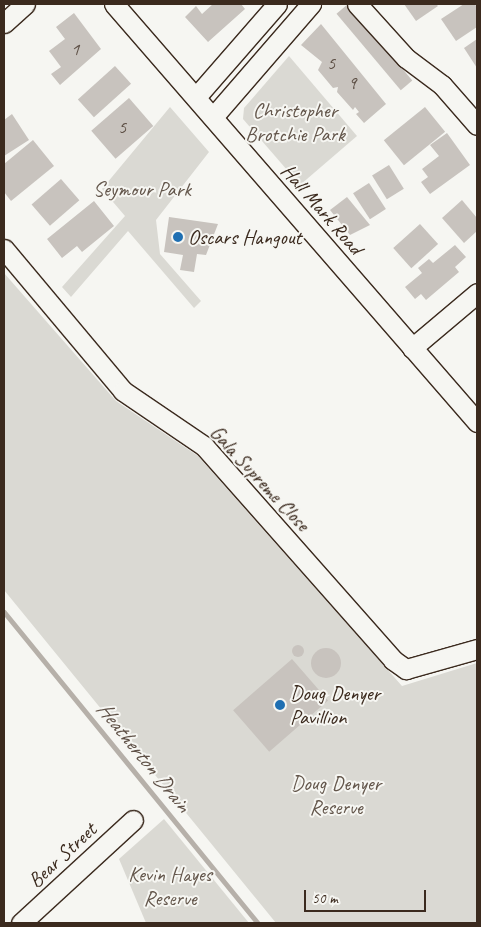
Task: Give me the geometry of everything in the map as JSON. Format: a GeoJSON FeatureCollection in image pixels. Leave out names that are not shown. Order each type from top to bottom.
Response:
{"type":"FeatureCollection","features":[{"type":"Feature","properties":{"kind":"street"},"geometry":{"type":"LineString","coordinates":[[4,23],[25,4]]}},
{"type":"Feature","properties":{"kind":"street","name":"Hall Mark Road"},"geometry":{"type":"LineString","coordinates":[[114,4],[477,422]]}},
{"type":"Feature","properties":{"kind":"street"},"geometry":{"type":"LineString","coordinates":[[196,97],[277,4]]}},
{"type":"Feature","properties":{"kind":"street"},"geometry":{"type":"LineString","coordinates":[[213,117],[311,4]]}},
{"type":"Feature","properties":{"kind":"street"},"geometry":{"type":"LineString","coordinates":[[357,4],[406,58],[442,85],[477,125]]}},
{"type":"Feature","properties":{"kind":"street","name":"Gala Supreme Close"},"geometry":{"type":"LineString","coordinates":[[4,249],[123,391],[204,446],[393,660],[406,669],[477,649]]}},
{"type":"Feature","properties":{"kind":"street"},"geometry":{"type":"LineString","coordinates":[[412,348],[477,293]]}},
{"type":"Feature","properties":{"kind":"street","name":"Bear Street"},"geometry":{"type":"LineString","coordinates":[[21,923],[133,820]]}},
{"type":"Feature","properties":{"kind":"green space","name":"Christopher Brotchie Park"},"geometry":{"type":"Polygon","coordinates":[[[289,56],[357,136],[300,185],[243,119],[244,108],[289,56]]]}},
{"type":"Feature","properties":{"kind":"green space","name":"Seymour Park"},"geometry":{"type":"Polygon","coordinates":[[[170,107],[209,152],[156,220],[160,254],[201,301],[194,308],[128,231],[71,297],[62,287],[125,216],[102,189],[170,107]]]}},
{"type":"Feature","properties":{"kind":"green space","name":"Doug Denyer Reserve"},"geometry":{"type":"Polygon","coordinates":[[[4,273],[116,401],[198,456],[402,686],[477,663],[477,923],[276,923],[4,590],[4,273]]]}},
{"type":"Feature","properties":{"kind":"green space","name":"Kevin Hayes Reserve"},"geometry":{"type":"Polygon","coordinates":[[[164,819],[249,923],[146,923],[119,859],[164,819]]]}},
{"type":"Feature","properties":{"kind":"building"},"geometry":{"type":"Polygon","coordinates":[[[213,4],[241,4],[245,9],[208,42],[185,17],[196,6],[202,14],[213,4]]]}},
{"type":"Feature","properties":{"kind":"building"},"geometry":{"type":"Polygon","coordinates":[[[348,4],[412,81],[401,90],[337,14],[348,4]]]}},
{"type":"Feature","properties":{"kind":"building"},"geometry":{"type":"Polygon","coordinates":[[[404,4],[436,4],[438,6],[416,21],[404,4]]]}},
{"type":"Feature","properties":{"kind":"building"},"geometry":{"type":"Polygon","coordinates":[[[464,4],[475,4],[477,8],[477,27],[456,41],[441,19],[464,4]]]}},
{"type":"Feature","properties":{"kind":"building"},"geometry":{"type":"Polygon","coordinates":[[[74,13],[101,49],[60,85],[51,74],[61,67],[49,51],[65,39],[56,27],[74,13]]]}},
{"type":"Feature","properties":{"kind":"building"},"geometry":{"type":"Polygon","coordinates":[[[321,24],[386,104],[364,123],[356,114],[359,112],[355,107],[353,110],[337,92],[338,87],[333,88],[318,70],[322,62],[301,45],[321,24]]]}},
{"type":"Feature","properties":{"kind":"building"},"geometry":{"type":"Polygon","coordinates":[[[477,39],[477,68],[464,48],[477,39]]]}},
{"type":"Feature","properties":{"kind":"building"},"geometry":{"type":"Polygon","coordinates":[[[115,66],[131,84],[94,117],[78,99],[115,66]]]}},
{"type":"Feature","properties":{"kind":"building"},"geometry":{"type":"Polygon","coordinates":[[[129,98],[153,126],[116,159],[91,131],[129,98]]]}},
{"type":"Feature","properties":{"kind":"building"},"geometry":{"type":"Polygon","coordinates":[[[425,107],[445,132],[404,165],[384,140],[425,107]]]}},
{"type":"Feature","properties":{"kind":"building"},"geometry":{"type":"Polygon","coordinates":[[[12,114],[29,140],[4,156],[4,120],[12,114]]]}},
{"type":"Feature","properties":{"kind":"building"},"geometry":{"type":"Polygon","coordinates":[[[447,133],[470,165],[430,194],[421,182],[428,177],[422,169],[439,156],[430,145],[447,133]]]}},
{"type":"Feature","properties":{"kind":"building"},"geometry":{"type":"Polygon","coordinates":[[[33,140],[54,166],[11,201],[4,192],[4,164],[33,140]]]}},
{"type":"Feature","properties":{"kind":"building"},"geometry":{"type":"Polygon","coordinates":[[[389,165],[404,189],[387,199],[372,176],[389,165]]]}},
{"type":"Feature","properties":{"kind":"building"},"geometry":{"type":"Polygon","coordinates":[[[61,179],[79,200],[50,226],[32,205],[61,179]]]}},
{"type":"Feature","properties":{"kind":"building"},"geometry":{"type":"Polygon","coordinates":[[[369,183],[386,209],[370,219],[353,193],[369,183]]]}},
{"type":"Feature","properties":{"kind":"building"},"geometry":{"type":"Polygon","coordinates":[[[347,197],[370,225],[350,235],[330,210],[347,197]]]}},
{"type":"Feature","properties":{"kind":"building"},"geometry":{"type":"Polygon","coordinates":[[[462,200],[477,218],[477,231],[464,243],[442,218],[462,200]]]}},
{"type":"Feature","properties":{"kind":"building"},"geometry":{"type":"Polygon","coordinates":[[[94,201],[114,226],[82,252],[77,246],[62,258],[47,239],[94,201]]]}},
{"type":"Feature","properties":{"kind":"building"},"geometry":{"type":"Polygon","coordinates":[[[169,217],[218,224],[206,255],[197,254],[194,272],[180,270],[183,255],[164,252],[169,217]]]}},
{"type":"Feature","properties":{"kind":"building"},"geometry":{"type":"Polygon","coordinates":[[[420,224],[438,244],[411,268],[393,248],[420,224]]]}},
{"type":"Feature","properties":{"kind":"building"},"geometry":{"type":"Polygon","coordinates":[[[455,245],[466,257],[455,267],[459,272],[426,300],[421,294],[415,299],[405,287],[422,273],[418,268],[429,259],[433,263],[455,245]]]}},
{"type":"Feature","properties":{"kind":"building"},"geometry":{"type":"Polygon","coordinates":[[[300,645],[303,646],[303,656],[296,657],[293,656],[292,649],[293,646],[300,645]]]}},
{"type":"Feature","properties":{"kind":"building"},"geometry":{"type":"Polygon","coordinates":[[[326,648],[337,652],[341,663],[337,674],[326,678],[315,674],[311,663],[315,652],[326,648]]]}},
{"type":"Feature","properties":{"kind":"building","name":"Doug Denyer Pavillion"},"geometry":{"type":"Polygon","coordinates":[[[292,659],[328,701],[269,752],[233,710],[292,659]]]}},
{"type":"Feature","properties":{"kind":"waterway","name":"Heatherton Drain"},"geometry":{"type":"LineString","coordinates":[[4,612],[258,923]]}},
{"type":"Feature","properties":{"kind":"place","name":"Oscars Hangout"},"geometry":{"type":"Point","coordinates":[178,237]}},
{"type":"Feature","properties":{"kind":"place","name":"Doug Denyer Pavillion"},"geometry":{"type":"Point","coordinates":[280,705]}}]}
